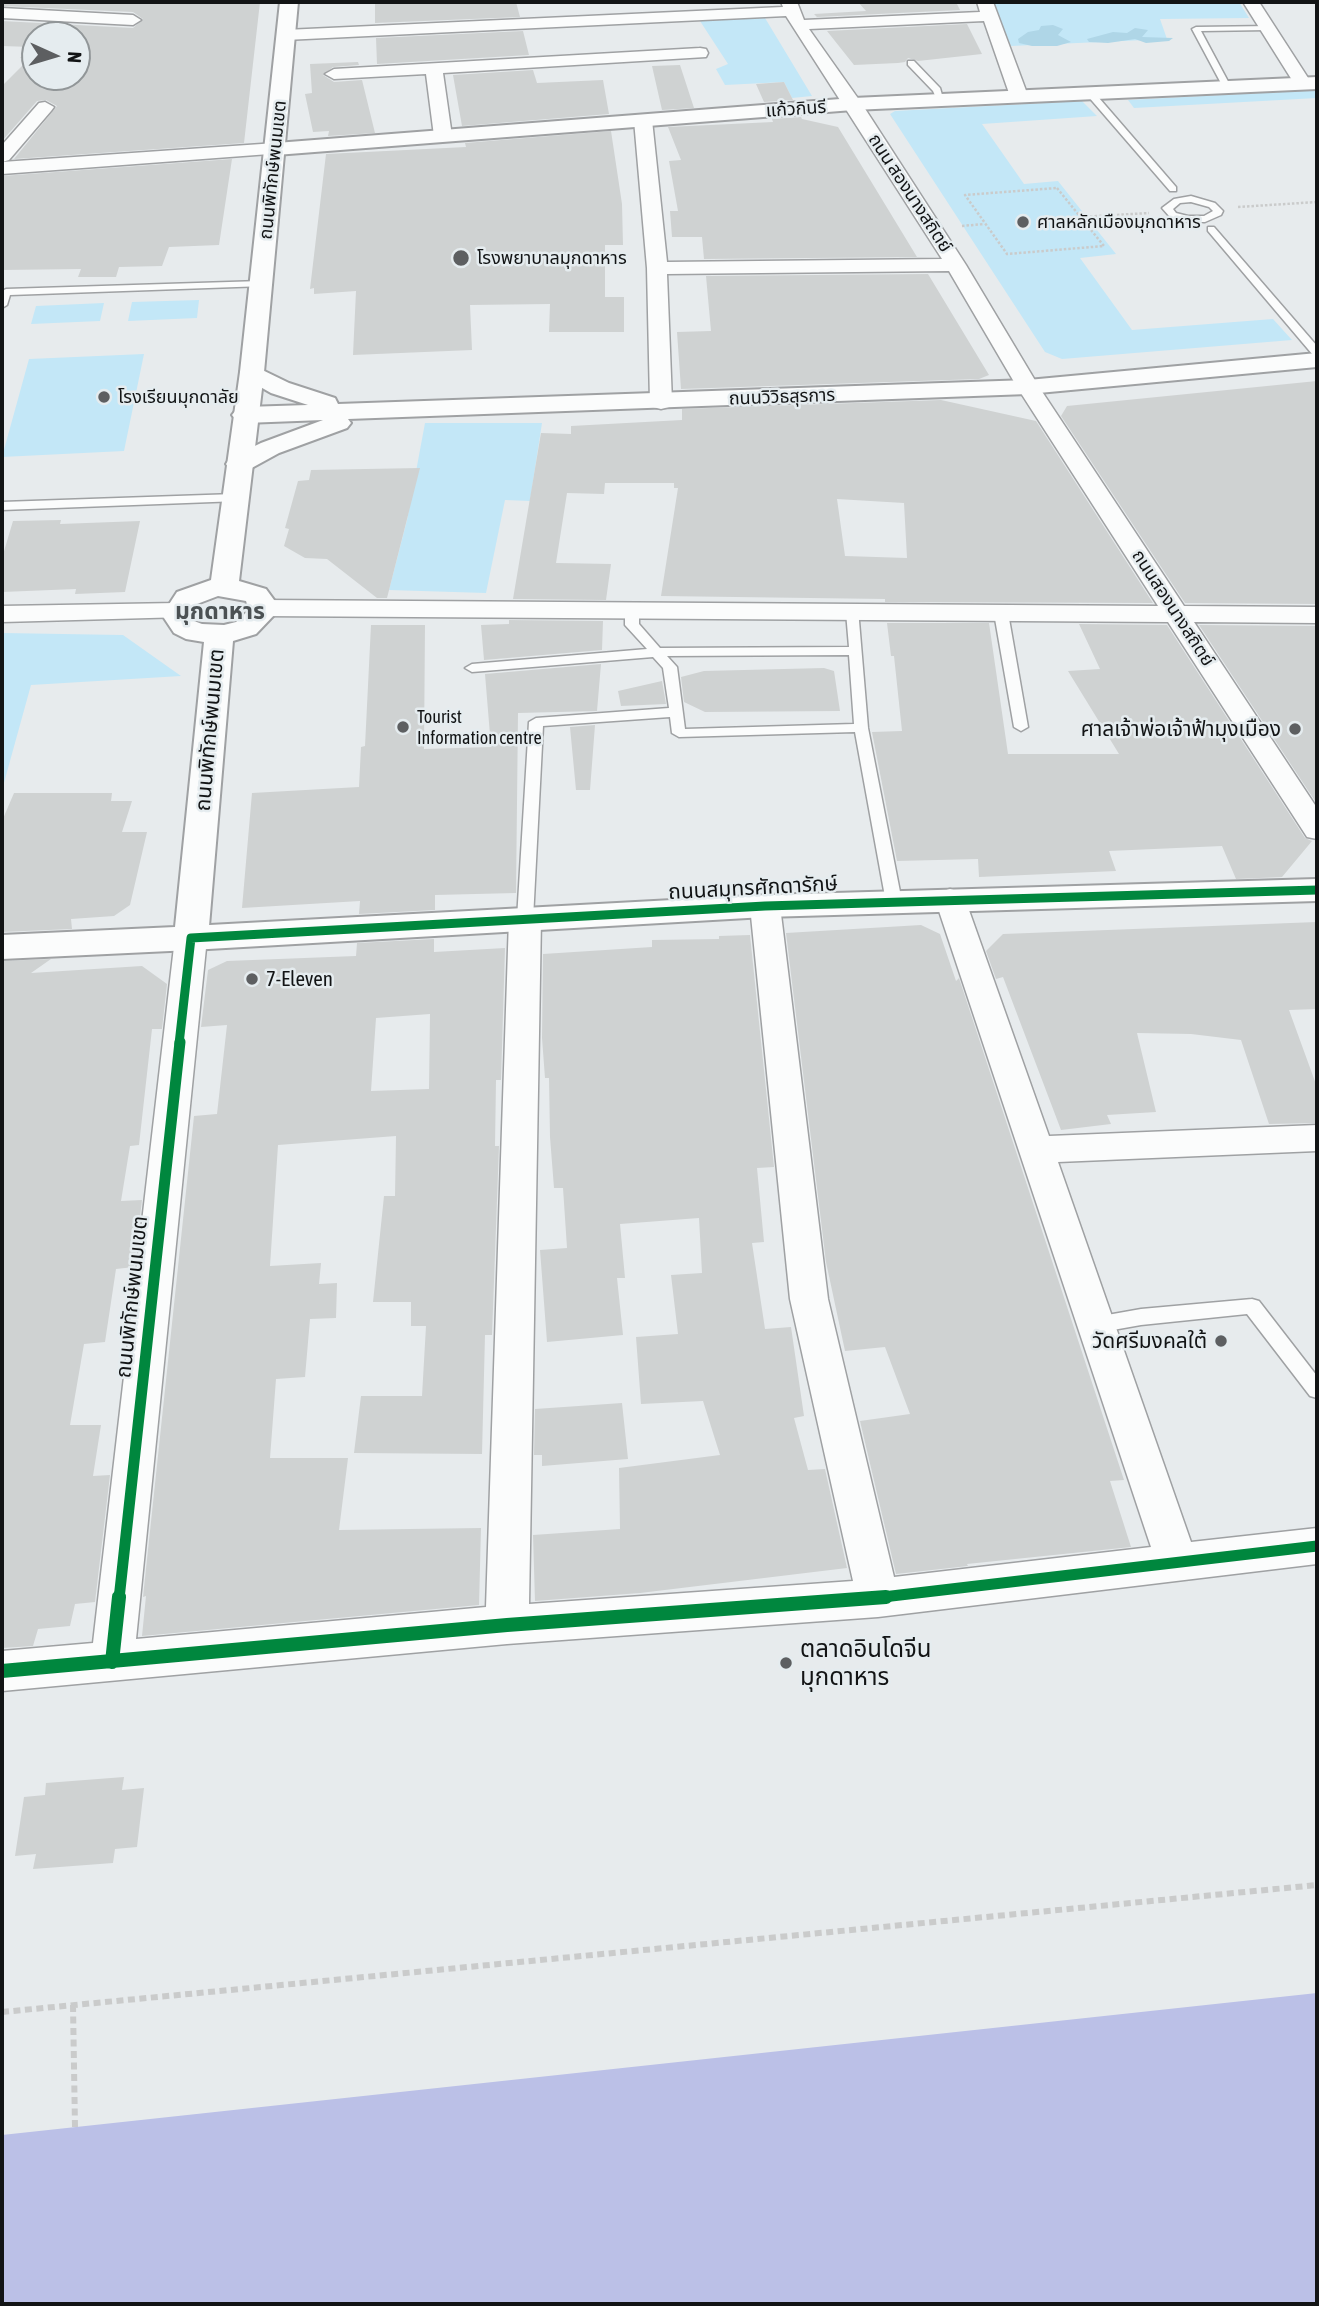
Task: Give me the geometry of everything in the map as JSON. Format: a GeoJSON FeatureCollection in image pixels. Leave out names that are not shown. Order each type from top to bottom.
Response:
{"type":"FeatureCollection","features":[{"type":"Feature","properties":{"kind":"main road","name":"ถนนพิทักษ์พนมเขต"},"geometry":{"type":"LineString","coordinates":[[224,587],[252,372],[289,2]]}},
{"type":"Feature","properties":{"kind":"main road","name":"แก้วกินรี"},"geometry":{"type":"LineString","coordinates":[[276,149],[853,104],[1310,83]]}},
{"type":"Feature","properties":{"kind":"main road","name":"ถนนวิวิธสุรการ"},"geometry":{"type":"LineString","coordinates":[[245,415],[1028,387],[1317,360]]}},
{"type":"Feature","properties":{"kind":"main road"},"geometry":{"type":"LineString","coordinates":[[252,372],[280,388],[328,403],[380,411]]}},
{"type":"Feature","properties":{"kind":"main road"},"geometry":{"type":"LineString","coordinates":[[239,464],[319,428],[380,411]]}},
{"type":"Feature","properties":{"kind":"main road"},"geometry":{"type":"LineString","coordinates":[[224,587],[245,590],[256,595],[263,604],[257,621],[246,628],[219,635],[197,633],[184,627],[178,620],[177,611],[187,598],[199,592],[224,587]]}},
{"type":"Feature","properties":{"kind":"main road","name":"ถนนพิทักษ์พนมเขต"},"geometry":{"type":"LineString","coordinates":[[191,938],[219,635]]}},
{"type":"Feature","properties":{"kind":"main road","name":"ถนนสมุทรศักดารักษ์"},"geometry":{"type":"LineString","coordinates":[[2,947],[765,906],[1317,890]]}},
{"type":"Feature","properties":{"kind":"street"},"geometry":{"type":"LineString","coordinates":[[1251,2],[1310,83]]}},
{"type":"Feature","properties":{"kind":"street"},"geometry":{"type":"LineString","coordinates":[[285,35],[793,12],[988,9],[1019,96]]}},
{"type":"Feature","properties":{"kind":"street","name":"ถนน สองนางสถิตย์"},"geometry":{"type":"LineString","coordinates":[[793,12],[956,265],[1028,387]]}},
{"type":"Feature","properties":{"kind":"street"},"geometry":{"type":"LineString","coordinates":[[2,13],[133,20]]}},
{"type":"Feature","properties":{"kind":"street"},"geometry":{"type":"LineString","coordinates":[[91,32],[103,20]]}},
{"type":"Feature","properties":{"kind":"street"},"geometry":{"type":"LineString","coordinates":[[334,74],[699,53]]}},
{"type":"Feature","properties":{"kind":"street"},"geometry":{"type":"LineString","coordinates":[[434,68],[443,136]]}},
{"type":"Feature","properties":{"kind":"street"},"geometry":{"type":"LineString","coordinates":[[2,156],[45,107]]}},
{"type":"Feature","properties":{"kind":"street"},"geometry":{"type":"LineString","coordinates":[[643,120],[657,268],[661,402]]}},
{"type":"Feature","properties":{"kind":"street"},"geometry":{"type":"LineString","coordinates":[[2,168],[276,149]]}},
{"type":"Feature","properties":{"kind":"street"},"geometry":{"type":"LineString","coordinates":[[657,268],[956,265]]}},
{"type":"Feature","properties":{"kind":"street","name":"ถนนสองนางสถิตย์"},"geometry":{"type":"LineString","coordinates":[[1028,387],[1317,830]]}},
{"type":"Feature","properties":{"kind":"street"},"geometry":{"type":"LineString","coordinates":[[263,608],[1317,615]]}},
{"type":"Feature","properties":{"kind":"street"},"geometry":{"type":"LineString","coordinates":[[2,614],[177,611]]}},
{"type":"Feature","properties":{"kind":"street"},"geometry":{"type":"LineString","coordinates":[[950,899],[1177,1561]]}},
{"type":"Feature","properties":{"kind":"street"},"geometry":{"type":"LineString","coordinates":[[765,906],[809,1299],[878,1598]]}},
{"type":"Feature","properties":{"kind":"street"},"geometry":{"type":"LineString","coordinates":[[508,1625],[525,919]]}},
{"type":"Feature","properties":{"kind":"street","name":"ถนนพิทักษ์พนมเขต"},"geometry":{"type":"LineString","coordinates":[[112,1661],[191,938]]}},
{"type":"Feature","properties":{"kind":"street"},"geometry":{"type":"LineString","coordinates":[[1036,1150],[1317,1138]]}},
{"type":"Feature","properties":{"kind":"street"},"geometry":{"type":"LineString","coordinates":[[2,1671],[508,1625],[878,1598],[1317,1546]]}},
{"type":"Feature","properties":{"kind":"lane"},"geometry":{"type":"LineString","coordinates":[[1227,88],[1196,29],[1268,28]]}},
{"type":"Feature","properties":{"kind":"lane"},"geometry":{"type":"LineString","coordinates":[[911,63],[937,90],[941,100]]}},
{"type":"Feature","properties":{"kind":"lane"},"geometry":{"type":"LineString","coordinates":[[1090,93],[1173,189],[1195,200],[1213,218],[1317,353]]}},
{"type":"Feature","properties":{"kind":"lane"},"geometry":{"type":"LineString","coordinates":[[1170,207],[1173,189]]}},
{"type":"Feature","properties":{"kind":"lane"},"geometry":{"type":"LineString","coordinates":[[1170,207],[1195,200]]}},
{"type":"Feature","properties":{"kind":"lane"},"geometry":{"type":"LineString","coordinates":[[1170,207],[1188,219],[1213,218]]}},
{"type":"Feature","properties":{"kind":"lane"},"geometry":{"type":"LineString","coordinates":[[2,305],[6,292],[261,284]]}},
{"type":"Feature","properties":{"kind":"lane"},"geometry":{"type":"LineString","coordinates":[[2,506],[235,498]]}},
{"type":"Feature","properties":{"kind":"lane"},"geometry":{"type":"LineString","coordinates":[[632,610],[632,625],[660,652],[670,667],[679,733],[861,729]]}},
{"type":"Feature","properties":{"kind":"lane"},"geometry":{"type":"LineString","coordinates":[[853,612],[861,729],[894,902]]}},
{"type":"Feature","properties":{"kind":"lane"},"geometry":{"type":"LineString","coordinates":[[1001,613],[1021,727]]}},
{"type":"Feature","properties":{"kind":"lane"},"geometry":{"type":"LineString","coordinates":[[472,668],[660,652],[856,651]]}},
{"type":"Feature","properties":{"kind":"lane"},"geometry":{"type":"LineString","coordinates":[[525,919],[536,722],[676,712]]}},
{"type":"Feature","properties":{"kind":"lane"},"geometry":{"type":"LineString","coordinates":[[1096,1325],[1141,1317],[1252,1306],[1317,1390]]}},
{"type":"Feature","properties":{"kind":"path"},"geometry":{"type":"LineString","coordinates":[[1057,188],[1080,217],[1104,246],[1007,254],[965,195],[1057,188]]}},
{"type":"Feature","properties":{"kind":"path"},"geometry":{"type":"LineString","coordinates":[[1213,218],[1317,202]]}},
{"type":"Feature","properties":{"kind":"path"},"geometry":{"type":"LineString","coordinates":[[1080,217],[1170,207]]}},
{"type":"Feature","properties":{"kind":"path"},"geometry":{"type":"LineString","coordinates":[[2,2012],[1317,1885]]}},
{"type":"Feature","properties":{"kind":"path"},"geometry":{"type":"LineString","coordinates":[[73,2005],[75,2127]]}},
{"type":"Feature","properties":{"kind":"shaded area"},"geometry":{"type":"Polygon","coordinates":[[[992,2],[1239,2],[1249,18],[1160,19],[1167,39],[1011,46],[992,2]]]}},
{"type":"Feature","properties":{"kind":"shaded area"},"geometry":{"type":"Polygon","coordinates":[[[765,18],[812,96],[792,98],[784,82],[725,85],[716,69],[728,64],[700,21],[765,18]]]}},
{"type":"Feature","properties":{"kind":"shaded area"},"geometry":{"type":"Polygon","coordinates":[[[1053,25],[1063,29],[1058,35],[1071,42],[1057,46],[1019,43],[1018,39],[1028,32],[1039,30],[1041,26],[1053,25]]]}},
{"type":"Feature","properties":{"kind":"shaded area"},"geometry":{"type":"Polygon","coordinates":[[[1135,28],[1148,30],[1142,37],[1173,38],[1169,41],[1146,43],[1135,39],[1108,43],[1089,42],[1087,39],[1113,32],[1127,33],[1135,28]]]}},
{"type":"Feature","properties":{"kind":"shaded area"},"geometry":{"type":"Polygon","coordinates":[[[1317,90],[1317,98],[1134,108],[1128,100],[1317,90]]]}},
{"type":"Feature","properties":{"kind":"shaded area"},"geometry":{"type":"Polygon","coordinates":[[[1082,101],[1097,116],[982,124],[1024,184],[1058,181],[1116,254],[1080,258],[1132,330],[1273,319],[1292,340],[1062,359],[1045,352],[890,114],[895,111],[1082,101]]]}},
{"type":"Feature","properties":{"kind":"shaded area"},"geometry":{"type":"Polygon","coordinates":[[[199,300],[197,318],[128,321],[132,302],[199,300]]]}},
{"type":"Feature","properties":{"kind":"shaded area"},"geometry":{"type":"Polygon","coordinates":[[[104,303],[100,321],[31,324],[36,306],[104,303]]]}},
{"type":"Feature","properties":{"kind":"shaded area"},"geometry":{"type":"Polygon","coordinates":[[[144,354],[124,451],[2,457],[29,359],[144,354]]]}},
{"type":"Feature","properties":{"kind":"shaded area"},"geometry":{"type":"Polygon","coordinates":[[[425,423],[542,423],[530,501],[505,500],[486,593],[389,590],[407,520],[425,423]]]}},
{"type":"Feature","properties":{"kind":"shaded area"},"geometry":{"type":"Polygon","coordinates":[[[2,633],[123,635],[181,676],[31,685],[2,790],[2,633]]]}},
{"type":"Feature","properties":{"kind":"shaded area"},"geometry":{"type":"Polygon","coordinates":[[[1317,1993],[1317,2304],[2,2304],[2,2135],[1317,1993]]]}},
{"type":"Feature","properties":{"kind":"building"},"geometry":{"type":"Polygon","coordinates":[[[2,2],[260,2],[244,143],[14,159],[57,106],[46,100],[37,101],[2,141],[2,86],[21,67],[21,91],[91,91],[91,26],[133,28],[143,19],[133,12],[2,6],[2,2]]]}},
{"type":"Feature","properties":{"kind":"building"},"geometry":{"type":"Polygon","coordinates":[[[375,2],[516,2],[520,17],[375,23],[375,2]]]}},
{"type":"Feature","properties":{"kind":"building"},"geometry":{"type":"Polygon","coordinates":[[[858,2],[956,2],[960,10],[817,17],[814,14],[866,11],[858,2]]]}},
{"type":"Feature","properties":{"kind":"building"},"geometry":{"type":"Polygon","coordinates":[[[2,21],[21,22],[21,47],[2,46],[2,21]]]}},
{"type":"Feature","properties":{"kind":"building"},"geometry":{"type":"Polygon","coordinates":[[[967,24],[982,54],[918,61],[908,58],[905,62],[898,63],[854,65],[827,31],[967,24]]]}},
{"type":"Feature","properties":{"kind":"building"},"geometry":{"type":"Polygon","coordinates":[[[523,31],[529,55],[377,64],[376,38],[523,31]]]}},
{"type":"Feature","properties":{"kind":"building"},"geometry":{"type":"Polygon","coordinates":[[[358,62],[359,65],[333,67],[323,75],[334,82],[362,80],[375,133],[328,136],[329,131],[313,132],[305,94],[312,93],[310,64],[358,62]]]}},
{"type":"Feature","properties":{"kind":"building"},"geometry":{"type":"Polygon","coordinates":[[[680,65],[694,108],[662,110],[652,66],[680,65]]]}},
{"type":"Feature","properties":{"kind":"building"},"geometry":{"type":"Polygon","coordinates":[[[533,70],[537,83],[603,80],[609,114],[462,126],[453,75],[533,70]]]}},
{"type":"Feature","properties":{"kind":"building"},"geometry":{"type":"Polygon","coordinates":[[[784,82],[793,100],[764,102],[756,84],[784,82]]]}},
{"type":"Feature","properties":{"kind":"building"},"geometry":{"type":"Polygon","coordinates":[[[801,117],[838,127],[917,257],[704,259],[702,237],[672,237],[670,211],[678,211],[669,161],[681,160],[668,127],[773,122],[772,119],[801,117]]]}},
{"type":"Feature","properties":{"kind":"building","name":"โรงพยาบาลมุกดาหาร"},"geometry":{"type":"Polygon","coordinates":[[[611,131],[622,204],[623,245],[605,245],[605,297],[624,297],[624,332],[549,332],[550,304],[470,305],[472,350],[353,355],[356,291],[314,294],[314,288],[310,289],[326,154],[466,147],[465,143],[611,131]]]}},
{"type":"Feature","properties":{"kind":"building"},"geometry":{"type":"Polygon","coordinates":[[[232,159],[219,245],[169,247],[162,266],[119,267],[116,277],[78,277],[81,269],[2,270],[2,176],[232,159]]]}},
{"type":"Feature","properties":{"kind":"building"},"geometry":{"type":"Polygon","coordinates":[[[928,274],[989,375],[979,379],[681,389],[677,332],[711,331],[706,276],[928,274]]]}},
{"type":"Feature","properties":{"kind":"building"},"geometry":{"type":"Polygon","coordinates":[[[1317,381],[1317,604],[1185,603],[1061,416],[1067,406],[1317,381]]]}},
{"type":"Feature","properties":{"kind":"building"},"geometry":{"type":"Polygon","coordinates":[[[941,400],[1036,421],[1153,603],[885,602],[885,599],[661,596],[678,488],[674,488],[674,483],[605,483],[604,494],[567,493],[556,563],[611,564],[606,600],[513,599],[541,433],[571,434],[571,426],[682,420],[682,409],[941,400]],[[837,499],[845,556],[907,558],[904,503],[837,499]]]}},
{"type":"Feature","properties":{"kind":"building"},"geometry":{"type":"Polygon","coordinates":[[[420,468],[387,598],[377,598],[327,559],[305,558],[284,546],[289,529],[285,528],[298,481],[309,480],[311,470],[420,468]]]}},
{"type":"Feature","properties":{"kind":"building"},"geometry":{"type":"Polygon","coordinates":[[[61,520],[60,524],[140,521],[125,592],[75,594],[76,589],[2,592],[2,558],[13,521],[61,520]]]}},
{"type":"Feature","properties":{"kind":"building"},"geometry":{"type":"Polygon","coordinates":[[[509,620],[603,621],[602,650],[484,660],[481,625],[509,624],[509,620]]]}},
{"type":"Feature","properties":{"kind":"building"},"geometry":{"type":"Polygon","coordinates":[[[887,623],[989,623],[1008,754],[1119,754],[1068,671],[1100,669],[1079,624],[1167,625],[1305,838],[1312,841],[1282,877],[1236,879],[1222,846],[1109,851],[1116,871],[979,877],[978,859],[897,861],[872,732],[902,731],[894,656],[891,656],[887,623]]]}},
{"type":"Feature","properties":{"kind":"building"},"geometry":{"type":"Polygon","coordinates":[[[371,625],[425,625],[424,749],[491,747],[485,674],[601,664],[597,711],[518,713],[516,893],[435,895],[435,910],[359,914],[360,901],[242,908],[252,793],[359,787],[361,747],[365,746],[371,625]]]}},
{"type":"Feature","properties":{"kind":"building"},"geometry":{"type":"Polygon","coordinates":[[[1199,625],[1317,626],[1317,804],[1199,625]]]}},
{"type":"Feature","properties":{"kind":"building"},"geometry":{"type":"Polygon","coordinates":[[[824,668],[834,671],[840,711],[705,712],[684,702],[681,677],[704,671],[824,668]]]}},
{"type":"Feature","properties":{"kind":"building"},"geometry":{"type":"Polygon","coordinates":[[[662,681],[666,704],[621,706],[618,691],[662,681]]]}},
{"type":"Feature","properties":{"kind":"building"},"geometry":{"type":"Polygon","coordinates":[[[595,725],[590,790],[576,790],[570,727],[595,725]]]}},
{"type":"Feature","properties":{"kind":"building"},"geometry":{"type":"Polygon","coordinates":[[[14,793],[112,793],[111,801],[132,801],[122,832],[147,832],[130,905],[114,916],[71,919],[72,929],[2,932],[2,821],[14,793]]]}},
{"type":"Feature","properties":{"kind":"building"},"geometry":{"type":"Polygon","coordinates":[[[1317,922],[1317,1009],[1289,1010],[1317,1087],[1317,1123],[1269,1124],[1241,1040],[1191,1034],[1137,1033],[1156,1112],[1107,1115],[1111,1124],[1061,1130],[1003,977],[996,979],[986,951],[1003,934],[1317,922]]]}},
{"type":"Feature","properties":{"kind":"building"},"geometry":{"type":"Polygon","coordinates":[[[921,925],[940,934],[956,981],[959,978],[1124,1480],[1110,1481],[1131,1547],[896,1574],[860,1421],[910,1414],[885,1347],[845,1351],[826,1262],[786,933],[921,925]]]}},
{"type":"Feature","properties":{"kind":"building"},"geometry":{"type":"Polygon","coordinates":[[[750,935],[774,1167],[757,1168],[764,1242],[752,1243],[765,1329],[791,1327],[804,1416],[794,1418],[808,1470],[825,1469],[847,1568],[640,1593],[535,1601],[533,1535],[620,1529],[619,1468],[720,1455],[703,1401],[641,1404],[636,1337],[678,1334],[671,1275],[702,1273],[699,1218],[620,1224],[625,1278],[617,1278],[623,1335],[547,1342],[540,1250],[567,1248],[563,1188],[554,1188],[549,1078],[545,1078],[542,1038],[543,954],[652,947],[652,940],[719,939],[719,936],[750,935]]]}},
{"type":"Feature","properties":{"kind":"building"},"geometry":{"type":"Polygon","coordinates":[[[434,939],[434,952],[505,948],[501,1080],[496,1080],[495,1146],[499,1146],[492,1335],[485,1335],[482,1454],[354,1453],[361,1396],[422,1396],[426,1326],[411,1326],[411,1302],[373,1302],[384,1196],[395,1196],[396,1136],[278,1145],[270,1266],[321,1263],[319,1284],[337,1283],[336,1318],[310,1319],[305,1377],[276,1379],[270,1458],[348,1458],[339,1530],[481,1528],[479,1605],[142,1636],[146,1596],[143,1597],[194,1116],[217,1114],[227,1025],[201,1027],[208,970],[227,961],[356,956],[357,943],[434,939]],[[430,1014],[376,1018],[371,1091],[429,1089],[430,1014]]]}},
{"type":"Feature","properties":{"kind":"building"},"geometry":{"type":"Polygon","coordinates":[[[51,959],[31,973],[142,966],[167,984],[162,1029],[152,1029],[139,1145],[130,1146],[121,1201],[142,1200],[134,1267],[116,1269],[105,1342],[84,1344],[70,1425],[101,1425],[93,1476],[110,1475],[95,1602],[75,1604],[70,1626],[38,1629],[33,1646],[2,1648],[2,961],[51,959]]]}},
{"type":"Feature","properties":{"kind":"building"},"geometry":{"type":"Polygon","coordinates":[[[622,1403],[628,1459],[542,1466],[542,1455],[534,1455],[535,1409],[622,1403]]]}},
{"type":"Feature","properties":{"kind":"building"},"geometry":{"type":"Polygon","coordinates":[[[124,1777],[122,1790],[144,1788],[137,1847],[115,1849],[113,1863],[33,1869],[36,1854],[15,1856],[24,1797],[45,1795],[46,1783],[124,1777]]]}},
{"type":"Feature","properties":{"kind":"cycle path"},"geometry":{"type":"LineString","coordinates":[[112,1662],[191,938],[765,906],[1317,890]]}},
{"type":"Feature","properties":{"kind":"cycle path"},"geometry":{"type":"LineString","coordinates":[[2,1671],[507,1625],[878,1598],[1317,1546]]}},
{"type":"Feature","properties":{"kind":"place","name":"ศาลหลักเมืองมุกดาหาร"},"geometry":{"type":"Point","coordinates":[1023,222]}},
{"type":"Feature","properties":{"kind":"place","name":"โรงพยาบาลมุกดาหาร"},"geometry":{"type":"Point","coordinates":[461,258]}},
{"type":"Feature","properties":{"kind":"place","name":"โรงเรียนมุกดาลัย"},"geometry":{"type":"Point","coordinates":[104,397]}},
{"type":"Feature","properties":{"kind":"place","name":"Tourist Information centre"},"geometry":{"type":"Point","coordinates":[403,727]}},
{"type":"Feature","properties":{"kind":"place","name":"ศาลเจ้าพ่อเจ้าฟ้ามุงเมือง"},"geometry":{"type":"Point","coordinates":[1295,729]}},
{"type":"Feature","properties":{"kind":"place","name":"7-Eleven"},"geometry":{"type":"Point","coordinates":[252,979]}},
{"type":"Feature","properties":{"kind":"place","name":"วัดศรีมงคลใต้"},"geometry":{"type":"Point","coordinates":[1221,1341]}},
{"type":"Feature","properties":{"kind":"place","name":"ตลาดอินโดจีน มุกดาหาร"},"geometry":{"type":"Point","coordinates":[786,1663]}},
{"type":"Feature","properties":{"kind":"district","name":"มุกดาหาร"},"geometry":{"type":"Point","coordinates":[220,612]}}]}
